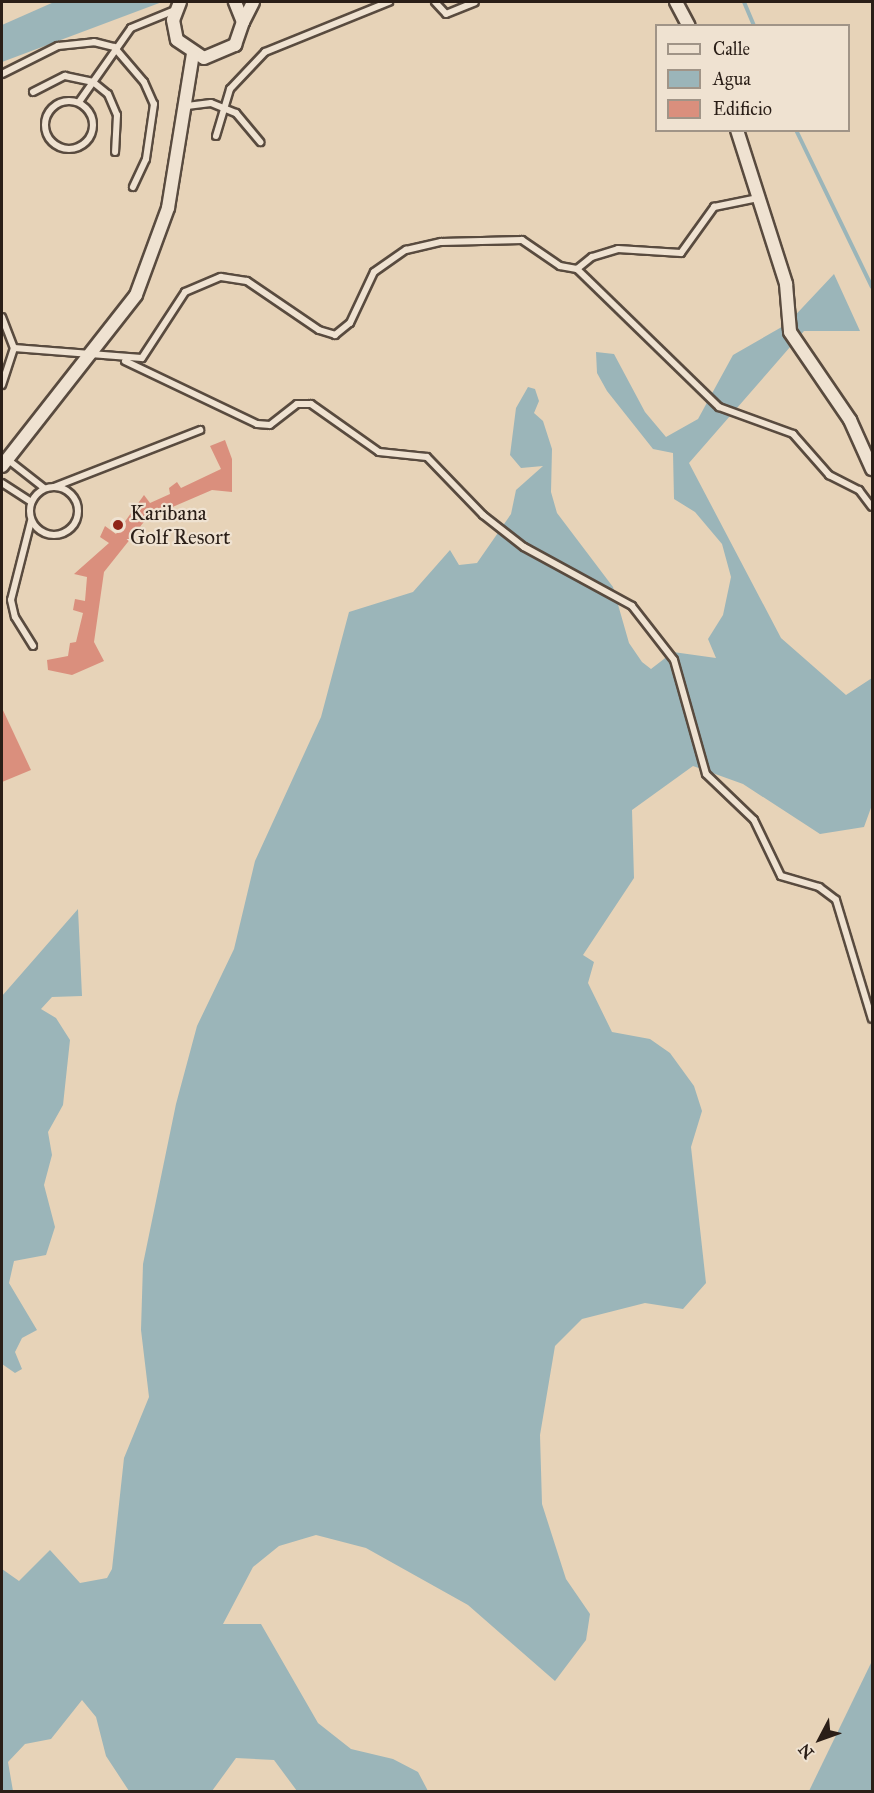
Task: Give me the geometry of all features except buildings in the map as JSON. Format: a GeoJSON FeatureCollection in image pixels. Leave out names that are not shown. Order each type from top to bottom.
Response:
{"type":"FeatureCollection","features":[{"type":"Feature","properties":{"kind":"street"},"geometry":{"type":"LineString","coordinates":[[235,2],[243,22]]}},
{"type":"Feature","properties":{"kind":"street"},"geometry":{"type":"LineString","coordinates":[[192,54],[227,52],[253,2]]}},
{"type":"Feature","properties":{"kind":"street"},"geometry":{"type":"LineString","coordinates":[[676,2],[688,24]]}},
{"type":"Feature","properties":{"kind":"street"},"geometry":{"type":"LineString","coordinates":[[4,462],[94,352],[136,295],[152,256],[168,208],[187,106],[192,54],[174,31],[178,6]]}},
{"type":"Feature","properties":{"kind":"street"},"geometry":{"type":"LineString","coordinates":[[738,132],[762,197],[786,284],[790,332],[850,420],[873,469]]}},
{"type":"Feature","properties":{"kind":"lane"},"geometry":{"type":"LineString","coordinates":[[216,136],[230,89],[266,52],[389,2]]}},
{"type":"Feature","properties":{"kind":"lane"},"geometry":{"type":"LineString","coordinates":[[435,2],[446,14],[475,2]]}},
{"type":"Feature","properties":{"kind":"lane"},"geometry":{"type":"LineString","coordinates":[[79,102],[90,111],[91,138],[74,149],[54,145],[45,119],[52,107],[79,102],[114,47],[131,28],[178,6]]}},
{"type":"Feature","properties":{"kind":"lane"},"geometry":{"type":"LineString","coordinates":[[2,74],[58,46],[94,42],[114,47],[144,82],[154,104],[146,159],[133,187]]}},
{"type":"Feature","properties":{"kind":"lane"},"geometry":{"type":"LineString","coordinates":[[33,92],[65,76],[93,82],[108,94],[117,114],[116,152]]}},
{"type":"Feature","properties":{"kind":"lane"},"geometry":{"type":"LineString","coordinates":[[187,106],[211,103],[236,113],[260,142]]}},
{"type":"Feature","properties":{"kind":"lane"},"geometry":{"type":"LineString","coordinates":[[577,269],[592,257],[618,249],[681,253],[714,207],[762,197]]}},
{"type":"Feature","properties":{"kind":"lane"},"geometry":{"type":"LineString","coordinates":[[125,361],[150,353],[185,292],[221,277],[247,281],[319,330],[335,335],[350,324],[374,272],[423,243],[522,240],[560,266],[577,269],[667,355],[700,391],[725,410],[793,434],[829,475],[858,490],[873,507]]}},
{"type":"Feature","properties":{"kind":"lane"},"geometry":{"type":"LineString","coordinates":[[2,317],[14,348],[2,385]]}},
{"type":"Feature","properties":{"kind":"lane"},"geometry":{"type":"LineString","coordinates":[[14,348],[94,352],[125,361],[257,424],[270,425],[297,404],[311,404],[379,452],[419,455],[439,464],[483,515],[524,547],[610,591],[656,631],[679,671],[706,774],[754,820],[781,876],[819,887],[836,900],[873,1019]]}},
{"type":"Feature","properties":{"kind":"lane"},"geometry":{"type":"LineString","coordinates":[[4,462],[44,488],[54,487],[200,430]]}},
{"type":"Feature","properties":{"kind":"lane"},"geometry":{"type":"LineString","coordinates":[[2,483],[31,502]]}},
{"type":"Feature","properties":{"kind":"lane"},"geometry":{"type":"LineString","coordinates":[[31,520],[54,536],[77,521],[71,494],[54,487]]}},
{"type":"Feature","properties":{"kind":"lane"},"geometry":{"type":"LineString","coordinates":[[33,646],[15,617],[11,600],[31,520],[31,502],[44,488]]}},
{"type":"Feature","properties":{"kind":"water"},"geometry":{"type":"Polygon","coordinates":[[[54,2],[162,2],[2,62],[2,25],[54,2]]]}},
{"type":"Feature","properties":{"kind":"water"},"geometry":{"type":"Polygon","coordinates":[[[834,274],[860,331],[804,331],[689,463],[781,638],[846,695],[872,678],[872,805],[864,827],[820,834],[743,784],[693,766],[632,810],[634,878],[583,955],[594,962],[588,983],[612,1032],[650,1039],[670,1053],[694,1086],[702,1111],[691,1147],[706,1283],[683,1309],[645,1303],[582,1319],[555,1346],[540,1435],[542,1504],[566,1579],[590,1614],[586,1640],[555,1681],[468,1605],[366,1548],[316,1535],[279,1546],[253,1567],[223,1624],[261,1624],[318,1723],[351,1749],[393,1759],[418,1772],[428,1791],[297,1791],[274,1760],[236,1758],[212,1791],[129,1791],[106,1756],[96,1717],[82,1700],[51,1739],[25,1744],[8,1762],[13,1791],[2,1791],[2,1569],[19,1581],[50,1550],[80,1583],[107,1578],[112,1569],[124,1458],[149,1397],[141,1330],[143,1264],[176,1104],[197,1026],[234,949],[255,861],[321,717],[349,612],[413,592],[450,550],[459,565],[477,563],[511,514],[516,490],[543,466],[521,468],[510,455],[516,408],[528,387],[535,389],[539,401],[534,413],[543,421],[552,449],[551,492],[557,513],[613,587],[629,643],[642,662],[651,669],[673,652],[716,658],[708,639],[723,615],[731,577],[722,544],[695,512],[674,499],[673,453],[653,449],[607,391],[597,373],[596,352],[614,354],[645,412],[666,437],[698,419],[733,355],[787,324],[834,274]]]}},
{"type":"Feature","properties":{"kind":"water"},"geometry":{"type":"Polygon","coordinates":[[[78,909],[82,996],[52,997],[41,1009],[56,1018],[70,1040],[63,1105],[48,1132],[52,1155],[44,1185],[55,1227],[46,1255],[14,1261],[9,1283],[37,1330],[22,1338],[15,1352],[22,1369],[15,1373],[2,1364],[2,996],[78,909]]]}},
{"type":"Feature","properties":{"kind":"water"},"geometry":{"type":"Polygon","coordinates":[[[872,1661],[872,1791],[809,1791],[872,1661]]]}},
{"type":"Feature","properties":{"kind":"waterway"},"geometry":{"type":"LineString","coordinates":[[744,2],[753,24]]}},
{"type":"Feature","properties":{"kind":"waterway"},"geometry":{"type":"LineString","coordinates":[[797,132],[872,287]]}},
{"type":"Feature","properties":{"kind":"place","name":"Karibana Golf Resort"},"geometry":{"type":"Point","coordinates":[118,525]}}]}
